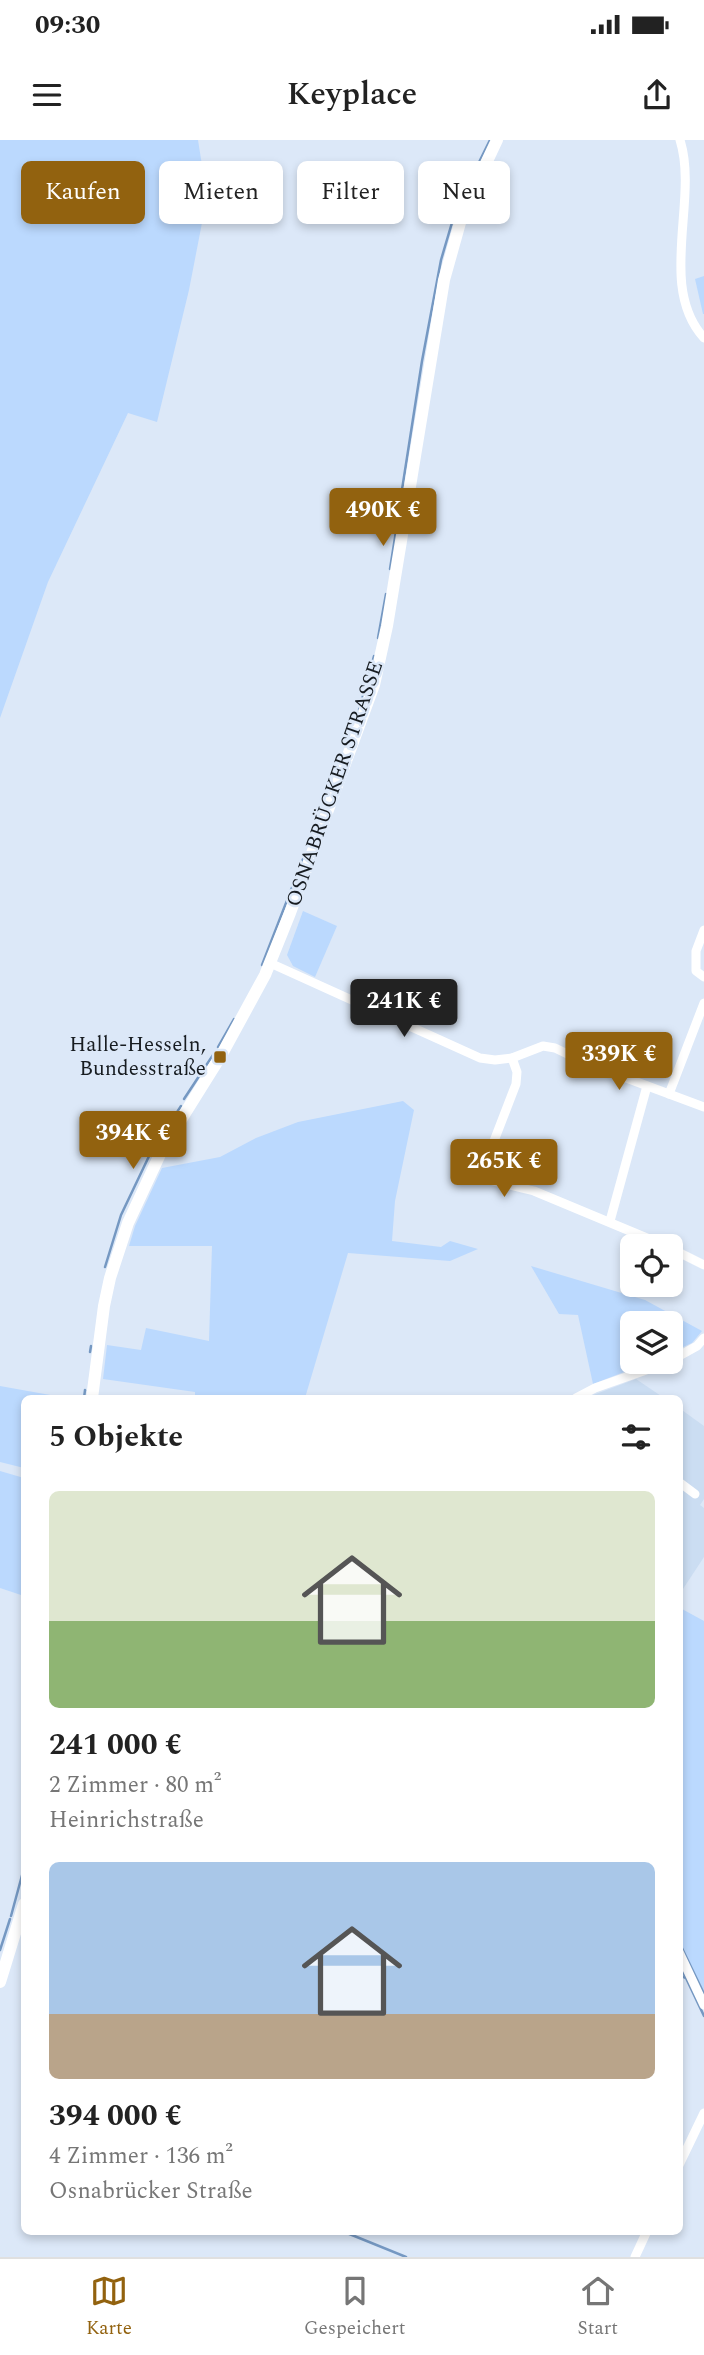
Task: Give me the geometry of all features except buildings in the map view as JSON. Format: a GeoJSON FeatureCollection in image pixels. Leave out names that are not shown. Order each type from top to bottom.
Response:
{"type":"FeatureCollection","features":[{"type":"Feature","properties":{"kind":"main road","name":"OSNABRÜCKER STRASSE"},"geometry":{"type":"LineString","coordinates":[[92,1395],[104,1306],[128,1223],[162,1150],[222,1054],[271,963],[374,685],[387,626],[447,270],[467,202],[497,140]]}},
{"type":"Feature","properties":{"kind":"main road"},"geometry":{"type":"LineString","coordinates":[[0,1982],[21,1914]]}},
{"type":"Feature","properties":{"kind":"street"},"geometry":{"type":"LineString","coordinates":[[680,140],[685,156],[682,256],[684,299],[690,320],[704,338]]}},
{"type":"Feature","properties":{"kind":"street"},"geometry":{"type":"LineString","coordinates":[[704,930],[696,951],[696,971],[704,976]]}},
{"type":"Feature","properties":{"kind":"street"},"geometry":{"type":"LineString","coordinates":[[271,963],[480,1058],[512,1058],[543,1046],[555,1048],[586,1063],[704,1107]]}},
{"type":"Feature","properties":{"kind":"street"},"geometry":{"type":"LineString","coordinates":[[669,1094],[704,1003]]}},
{"type":"Feature","properties":{"kind":"street"},"geometry":{"type":"LineString","coordinates":[[512,1058],[517,1072],[516,1084],[481,1172],[485,1179],[534,1191],[639,1234]]}},
{"type":"Feature","properties":{"kind":"street"},"geometry":{"type":"LineString","coordinates":[[610,1221],[647,1086]]}},
{"type":"Feature","properties":{"kind":"street"},"geometry":{"type":"LineString","coordinates":[[683,1254],[704,1265]]}},
{"type":"Feature","properties":{"kind":"street"},"geometry":{"type":"LineString","coordinates":[[683,1354],[697,1346],[704,1338]]}},
{"type":"Feature","properties":{"kind":"street"},"geometry":{"type":"LineString","coordinates":[[583,1395],[633,1374]]}},
{"type":"Feature","properties":{"kind":"street"},"geometry":{"type":"LineString","coordinates":[[683,1485],[695,1494]]}},
{"type":"Feature","properties":{"kind":"street"},"geometry":{"type":"LineString","coordinates":[[683,1960],[704,2005]]}},
{"type":"Feature","properties":{"kind":"street"},"geometry":{"type":"LineString","coordinates":[[683,2157],[704,2113]]}},
{"type":"Feature","properties":{"kind":"street"},"geometry":{"type":"LineString","coordinates":[[635,2257],[645,2235]]}},
{"type":"Feature","properties":{"kind":"shaded area"},"geometry":{"type":"Polygon","coordinates":[[[0,140],[198,140],[201,161],[159,161],[159,224],[202,224],[157,422],[128,413],[48,582],[0,718],[0,140]]]}},
{"type":"Feature","properties":{"kind":"shaded area"},"geometry":{"type":"Polygon","coordinates":[[[704,276],[704,314],[703,314],[695,279],[704,276]]]}},
{"type":"Feature","properties":{"kind":"shaded area"},"geometry":{"type":"Polygon","coordinates":[[[303,911],[337,926],[315,977],[293,966],[287,955],[303,911]]]}},
{"type":"Feature","properties":{"kind":"shaded area"},"geometry":{"type":"Polygon","coordinates":[[[403,1101],[414,1110],[395,1201],[392,1241],[441,1247],[450,1241],[478,1249],[450,1261],[348,1253],[306,1395],[195,1395],[195,1392],[103,1379],[107,1345],[141,1350],[146,1328],[209,1341],[212,1246],[129,1246],[135,1226],[162,1168],[220,1157],[256,1138],[298,1122],[403,1101]]]}},
{"type":"Feature","properties":{"kind":"shaded area"},"geometry":{"type":"Polygon","coordinates":[[[531,1266],[620,1293],[620,1297],[645,1300],[665,1311],[620,1311],[620,1374],[593,1384],[578,1315],[559,1314],[531,1266]]]}},
{"type":"Feature","properties":{"kind":"shaded area"},"geometry":{"type":"Polygon","coordinates":[[[683,1321],[702,1331],[692,1343],[683,1347],[683,1321]]]}},
{"type":"Feature","properties":{"kind":"shaded area"},"geometry":{"type":"Polygon","coordinates":[[[636,1379],[660,1395],[593,1395],[636,1379]]]}},
{"type":"Feature","properties":{"kind":"shaded area"},"geometry":{"type":"Polygon","coordinates":[[[0,1386],[50,1395],[21,1395],[21,1467],[0,1462],[0,1386]]]}},
{"type":"Feature","properties":{"kind":"shaded area"},"geometry":{"type":"Polygon","coordinates":[[[683,1411],[704,1426],[704,1499],[700,1505],[704,1508],[704,1557],[683,1589],[683,1411]]]}},
{"type":"Feature","properties":{"kind":"shaded area"},"geometry":{"type":"Polygon","coordinates":[[[0,1471],[21,1477],[21,1595],[0,1588],[0,1471]]]}},
{"type":"Feature","properties":{"kind":"shaded area"},"geometry":{"type":"Polygon","coordinates":[[[683,1610],[704,1621],[704,1991],[683,1950],[683,1610]]]}},
{"type":"Feature","properties":{"kind":"waterway"},"geometry":{"type":"LineString","coordinates":[[399,509],[441,260],[456,209],[490,140]]}},
{"type":"Feature","properties":{"kind":"waterway"},"geometry":{"type":"LineString","coordinates":[[390,569],[397,525]]}},
{"type":"Feature","properties":{"kind":"waterway"},"geometry":{"type":"LineString","coordinates":[[378,638],[386,594]]}},
{"type":"Feature","properties":{"kind":"waterway"},"geometry":{"type":"LineString","coordinates":[[359,710],[374,656]]}},
{"type":"Feature","properties":{"kind":"waterway"},"geometry":{"type":"LineString","coordinates":[[262,965],[305,854]]}},
{"type":"Feature","properties":{"kind":"waterway"},"geometry":{"type":"LineString","coordinates":[[218,1047],[234,1019]]}},
{"type":"Feature","properties":{"kind":"waterway"},"geometry":{"type":"LineString","coordinates":[[184,1099],[213,1055]]}},
{"type":"Feature","properties":{"kind":"waterway"},"geometry":{"type":"LineString","coordinates":[[160,1139],[181,1106]]}},
{"type":"Feature","properties":{"kind":"waterway"},"geometry":{"type":"LineString","coordinates":[[105,1267],[121,1215],[151,1152]]}},
{"type":"Feature","properties":{"kind":"waterway"},"geometry":{"type":"LineString","coordinates":[[90,1352],[91,1346]]}},
{"type":"Feature","properties":{"kind":"waterway"},"geometry":{"type":"LineString","coordinates":[[84,1395],[85,1390]]}},
{"type":"Feature","properties":{"kind":"waterway"},"geometry":{"type":"LineString","coordinates":[[11,1916],[21,1879]]}},
{"type":"Feature","properties":{"kind":"waterway"},"geometry":{"type":"LineString","coordinates":[[0,1950],[10,1919]]}},
{"type":"Feature","properties":{"kind":"waterway"},"geometry":{"type":"LineString","coordinates":[[683,1950],[704,1994]]}},
{"type":"Feature","properties":{"kind":"waterway"},"geometry":{"type":"LineString","coordinates":[[683,1972],[685,1976]]}},
{"type":"Feature","properties":{"kind":"waterway"},"geometry":{"type":"LineString","coordinates":[[683,1977],[704,2016]]}},
{"type":"Feature","properties":{"kind":"waterway"},"geometry":{"type":"LineString","coordinates":[[352,2235],[406,2257]]}},
{"type":"Feature","properties":{"kind":"place","name":"Halle-Hesseln, Bundesstraße"},"geometry":{"type":"Point","coordinates":[220,1057]}}]}
